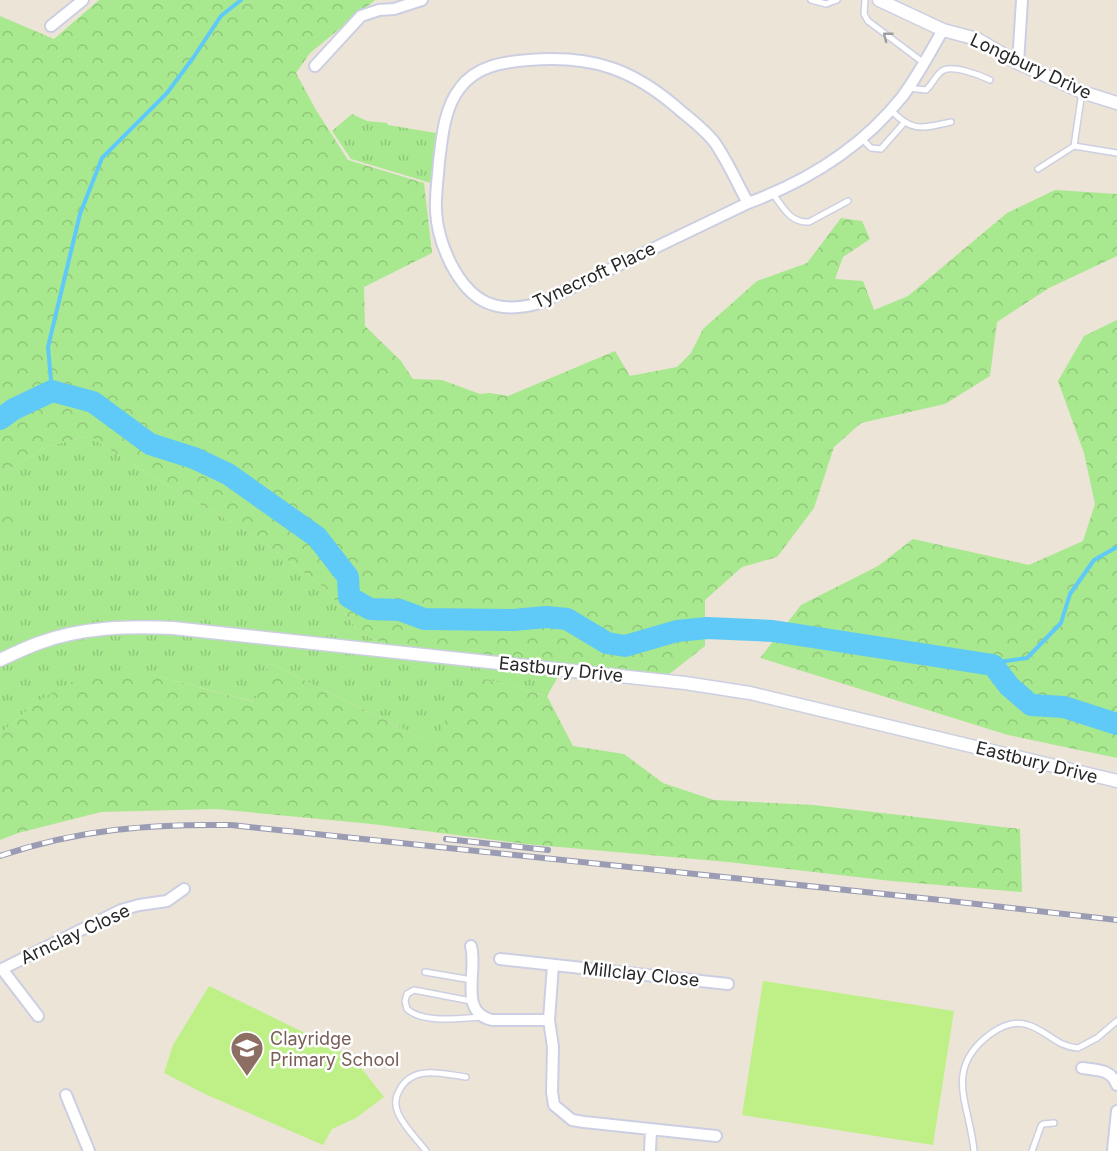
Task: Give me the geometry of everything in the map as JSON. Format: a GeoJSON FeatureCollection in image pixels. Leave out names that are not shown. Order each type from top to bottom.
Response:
{"type":"FeatureCollection","features":[{"type":"Feature","properties":{"kind":"street"},"geometry":{"type":"LineString","coordinates":[[51,26],[82,0]]}},
{"type":"Feature","properties":{"kind":"street"},"geometry":{"type":"LineString","coordinates":[[315,66],[361,16],[422,0]]}},
{"type":"Feature","properties":{"kind":"street","name":"Longbury Drive"},"geometry":{"type":"LineString","coordinates":[[879,0],[943,30],[977,39],[1018,63],[1082,92],[1117,103]]}},
{"type":"Feature","properties":{"kind":"street"},"geometry":{"type":"LineString","coordinates":[[1018,63],[1022,0]]}},
{"type":"Feature","properties":{"kind":"street","name":"Tynecroft Place"},"geometry":{"type":"LineString","coordinates":[[748,203],[713,141],[694,123],[647,84],[622,71],[598,63],[535,59],[487,67],[472,76],[459,88],[451,104],[444,130],[436,190],[436,212],[440,234],[448,257],[466,289],[479,299],[511,309],[540,303],[748,203],[773,194],[817,171],[862,139],[891,110],[908,88],[943,30]]}},
{"type":"Feature","properties":{"kind":"street","name":"Eastbury Drive"},"geometry":{"type":"LineString","coordinates":[[0,660],[39,642],[86,631],[129,626],[173,628],[685,682],[750,693],[1117,781]]}},
{"type":"Feature","properties":{"kind":"street","name":"Arnclay Close"},"geometry":{"type":"LineString","coordinates":[[1,969],[121,910],[167,901],[184,889]]}},
{"type":"Feature","properties":{"kind":"street"},"geometry":{"type":"LineString","coordinates":[[471,946],[474,963],[471,1001],[482,1017],[549,1020]]}},
{"type":"Feature","properties":{"kind":"street","name":"Millclay Close"},"geometry":{"type":"LineString","coordinates":[[500,959],[728,984]]}},
{"type":"Feature","properties":{"kind":"street"},"geometry":{"type":"LineString","coordinates":[[553,965],[549,1020],[554,1047],[552,1092],[554,1105],[561,1113],[572,1120],[716,1136]]}},
{"type":"Feature","properties":{"kind":"street"},"geometry":{"type":"LineString","coordinates":[[1,969],[38,1016]]}},
{"type":"Feature","properties":{"kind":"street"},"geometry":{"type":"LineString","coordinates":[[1082,1068],[1104,1071],[1114,1078],[1117,1085]]}},
{"type":"Feature","properties":{"kind":"street"},"geometry":{"type":"LineString","coordinates":[[66,1095],[89,1151]]}},
{"type":"Feature","properties":{"kind":"street"},"geometry":{"type":"LineString","coordinates":[[1113,1151],[1117,1111]]}},
{"type":"Feature","properties":{"kind":"street"},"geometry":{"type":"LineString","coordinates":[[650,1151],[651,1130]]}},
{"type":"Feature","properties":{"kind":"lane"},"geometry":{"type":"LineString","coordinates":[[812,0],[826,4],[837,0]]}},
{"type":"Feature","properties":{"kind":"lane"},"geometry":{"type":"LineString","coordinates":[[865,0],[864,14],[868,21],[924,63]]}},
{"type":"Feature","properties":{"kind":"lane"},"geometry":{"type":"LineString","coordinates":[[908,88],[926,90],[941,72],[948,69],[979,74],[990,80]]}},
{"type":"Feature","properties":{"kind":"lane"},"geometry":{"type":"LineString","coordinates":[[1074,146],[1082,92]]}},
{"type":"Feature","properties":{"kind":"lane"},"geometry":{"type":"LineString","coordinates":[[891,110],[903,124],[915,127],[951,122]]}},
{"type":"Feature","properties":{"kind":"lane"},"geometry":{"type":"LineString","coordinates":[[862,139],[871,148],[881,149],[903,124]]}},
{"type":"Feature","properties":{"kind":"lane"},"geometry":{"type":"LineString","coordinates":[[1038,169],[1074,146],[1117,153]]}},
{"type":"Feature","properties":{"kind":"lane"},"geometry":{"type":"LineString","coordinates":[[773,194],[790,216],[802,223],[848,201]]}},
{"type":"Feature","properties":{"kind":"lane"},"geometry":{"type":"LineString","coordinates":[[425,972],[473,980]]}},
{"type":"Feature","properties":{"kind":"lane"},"geometry":{"type":"LineString","coordinates":[[471,1001],[414,990],[407,994],[405,1001],[407,1009],[417,1016],[482,1017]]}},
{"type":"Feature","properties":{"kind":"lane"},"geometry":{"type":"LineString","coordinates":[[974,1151],[962,1084],[969,1055],[978,1044],[995,1031],[1017,1023],[1027,1024],[1060,1044],[1078,1048],[1097,1038],[1117,1021]]}},
{"type":"Feature","properties":{"kind":"lane"},"geometry":{"type":"LineString","coordinates":[[426,1151],[398,1112],[395,1098],[403,1083],[411,1076],[421,1073],[432,1072],[466,1077]]}},
{"type":"Feature","properties":{"kind":"lane"},"geometry":{"type":"LineString","coordinates":[[1032,1151],[1041,1126],[1054,1123]]}},
{"type":"Feature","properties":{"kind":"green space"},"geometry":{"type":"Polygon","coordinates":[[[99,0],[375,0],[310,53],[296,73],[316,110],[348,160],[424,183],[432,253],[364,287],[365,326],[401,361],[413,379],[442,380],[480,394],[508,396],[615,351],[630,376],[677,367],[691,353],[703,329],[757,281],[807,263],[841,218],[862,221],[870,239],[843,257],[835,279],[863,281],[874,310],[908,296],[1007,213],[1055,190],[1117,194],[1117,256],[1049,288],[997,322],[990,376],[945,404],[861,423],[834,447],[814,508],[777,557],[742,567],[705,600],[705,646],[668,675],[384,644],[359,632],[326,589],[258,538],[140,469],[89,436],[49,446],[0,474],[0,16],[54,39],[99,0]]]}},
{"type":"Feature","properties":{"kind":"green space"},"geometry":{"type":"Polygon","coordinates":[[[352,114],[367,121],[436,133],[431,183],[351,159],[332,131],[352,114]]]}},
{"type":"Feature","properties":{"kind":"green space"},"geometry":{"type":"Polygon","coordinates":[[[1117,320],[1117,758],[1008,735],[760,658],[801,605],[878,566],[913,539],[1029,565],[1083,541],[1095,504],[1084,453],[1058,381],[1084,336],[1117,320]]]}},
{"type":"Feature","properties":{"kind":"green space"},"geometry":{"type":"Polygon","coordinates":[[[89,436],[140,469],[258,538],[326,589],[359,632],[384,644],[566,663],[547,696],[486,679],[436,745],[269,663],[255,702],[150,674],[38,701],[0,734],[0,542],[22,521],[0,494],[0,474],[49,446],[89,436]]]}},
{"type":"Feature","properties":{"kind":"green space"},"geometry":{"type":"Polygon","coordinates":[[[0,494],[23,521],[0,542],[0,494]]]}},
{"type":"Feature","properties":{"kind":"green space"},"geometry":{"type":"Polygon","coordinates":[[[269,663],[436,745],[453,698],[486,679],[547,696],[573,746],[624,754],[663,783],[714,800],[813,805],[1020,829],[1022,892],[526,844],[372,824],[216,809],[101,812],[18,833],[0,840],[0,734],[38,701],[82,676],[150,674],[254,702],[269,663]]]}},
{"type":"Feature","properties":{"kind":"green space"},"geometry":{"type":"Polygon","coordinates":[[[763,981],[954,1011],[933,1145],[742,1115],[763,981]]]}},
{"type":"Feature","properties":{"kind":"green space"},"geometry":{"type":"Polygon","coordinates":[[[209,986],[352,1056],[384,1097],[356,1118],[332,1129],[323,1145],[207,1095],[164,1073],[173,1045],[209,986]]]}},
{"type":"Feature","properties":{"kind":"waterway"},"geometry":{"type":"LineString","coordinates":[[52,391],[48,347],[80,214],[102,158],[167,93],[221,16],[241,0]]}},
{"type":"Feature","properties":{"kind":"waterway"},"geometry":{"type":"LineString","coordinates":[[0,419],[14,409],[52,391],[93,402],[150,444],[194,458],[228,474],[317,537],[348,577],[349,597],[370,609],[400,610],[424,619],[513,620],[546,617],[567,619],[607,643],[625,646],[677,631],[707,628],[773,631],[993,665],[1009,686],[1031,705],[1064,707],[1117,724]]}},
{"type":"Feature","properties":{"kind":"waterway"},"geometry":{"type":"LineString","coordinates":[[993,665],[1027,658],[1061,623],[1070,594],[1094,560],[1117,547]]}},
{"type":"Feature","properties":{"kind":"railway"},"geometry":{"type":"LineString","coordinates":[[0,856],[58,840],[114,830],[231,825],[1117,920]]}},
{"type":"Feature","properties":{"kind":"railway"},"geometry":{"type":"LineString","coordinates":[[446,839],[548,850]]}},
{"type":"Feature","properties":{"kind":"place","name":"Clayridge Primary School"},"geometry":{"type":"Point","coordinates":[247,1077]}}]}
